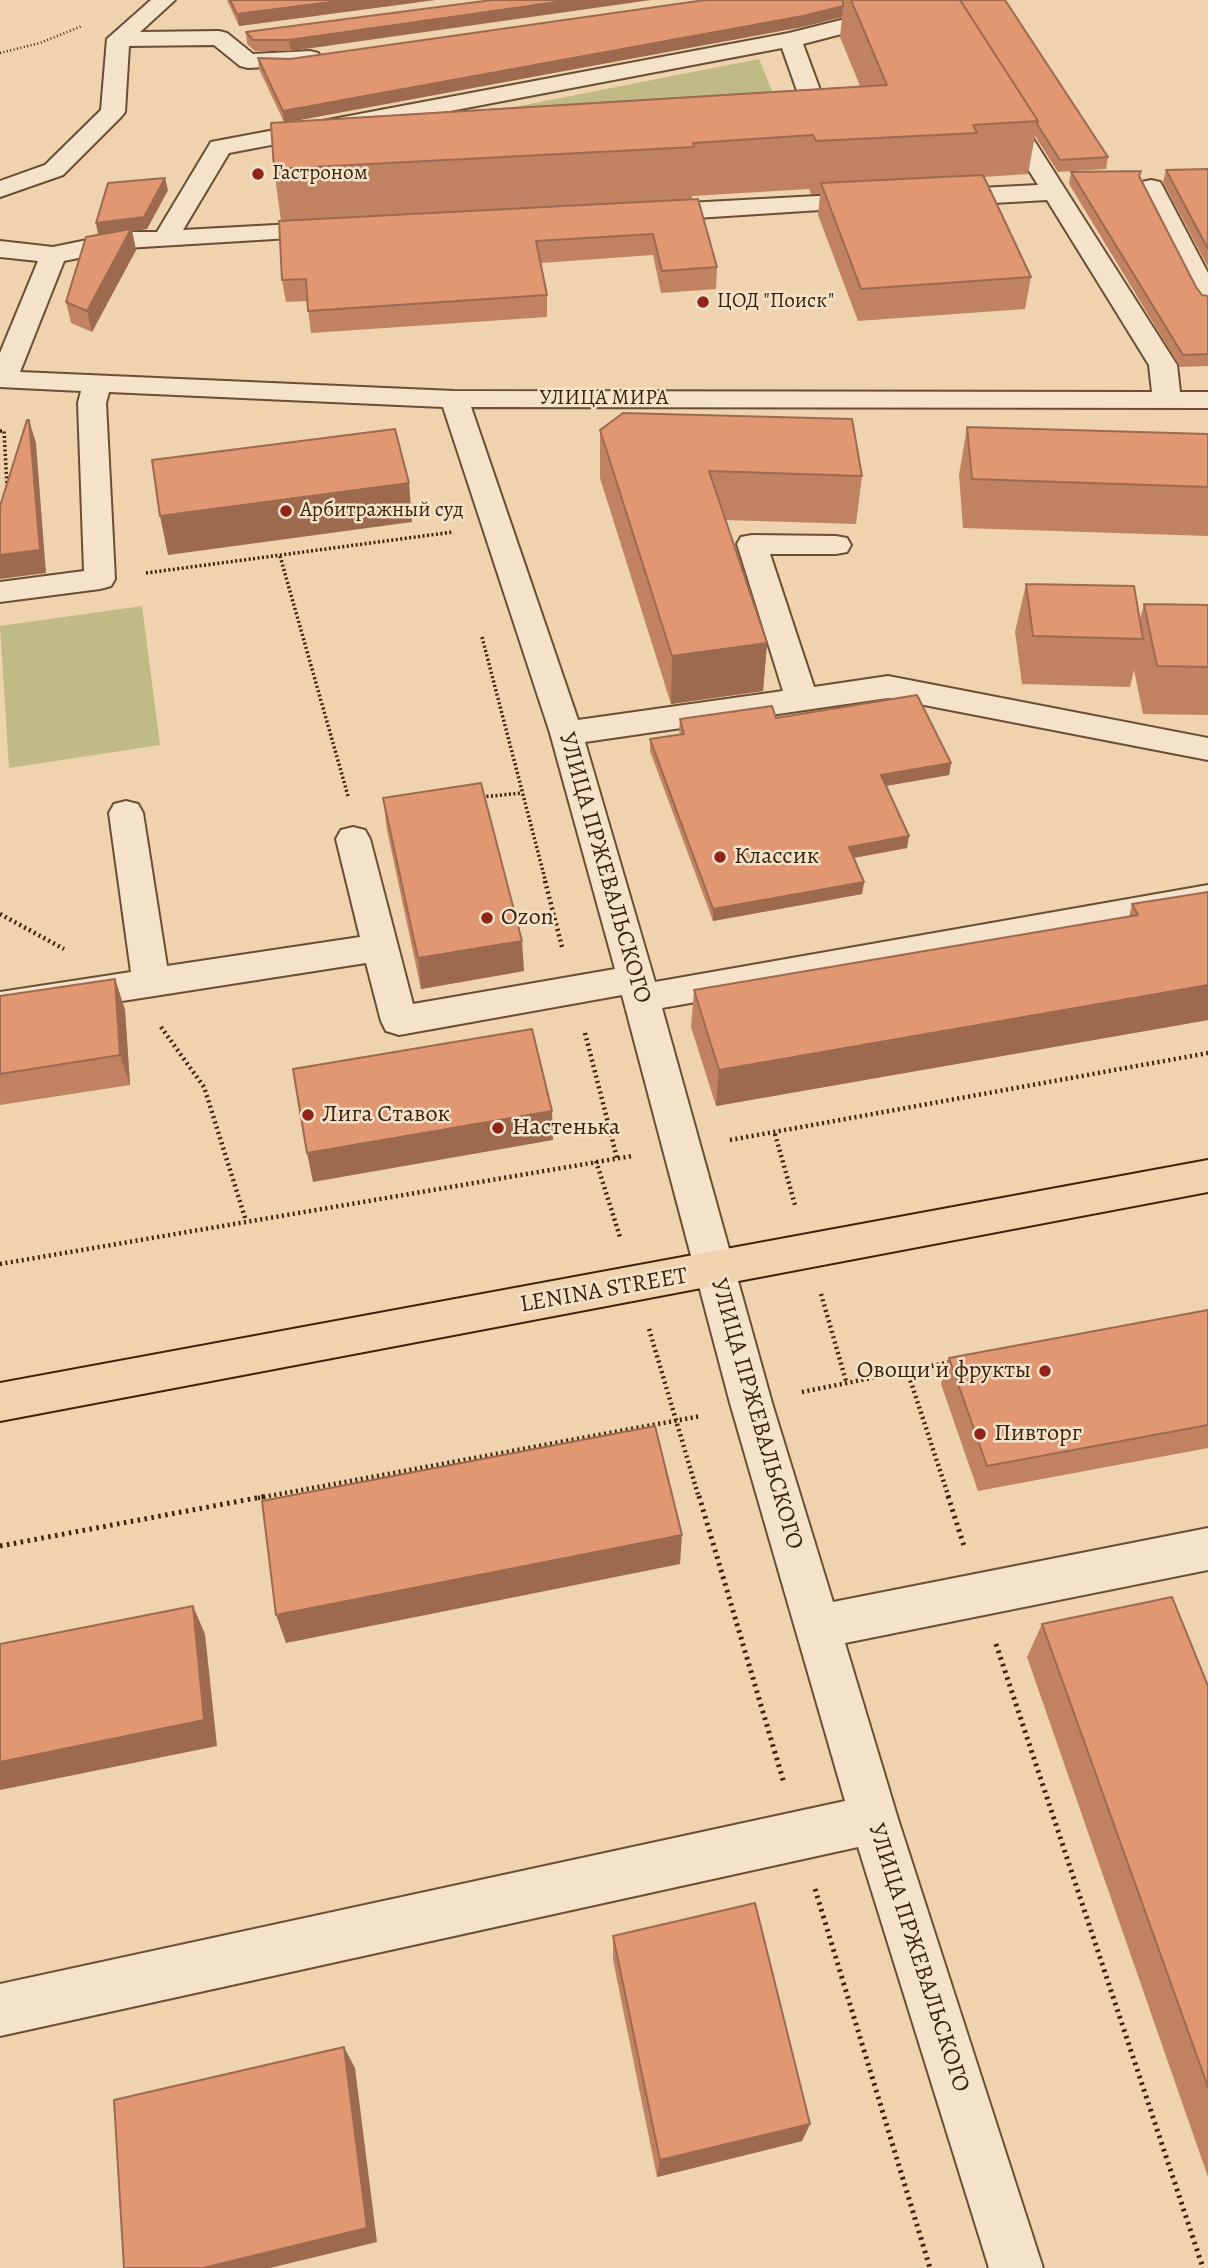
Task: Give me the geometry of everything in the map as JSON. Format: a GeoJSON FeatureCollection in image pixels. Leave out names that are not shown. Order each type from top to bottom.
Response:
{"type":"FeatureCollection","features":[{"type":"Feature","properties":{"kind":"main road","name":"LENINA STREET"},"geometry":{"type":"LineString","coordinates":[[0,1402],[715,1271],[1208,1177]]}},
{"type":"Feature","properties":{"kind":"street"},"geometry":{"type":"LineString","coordinates":[[0,190],[54,170],[113,112],[118,39],[164,0]]}},
{"type":"Feature","properties":{"kind":"street"},"geometry":{"type":"LineString","coordinates":[[165,239],[210,169],[220,147],[789,40],[853,24],[921,20]]}},
{"type":"Feature","properties":{"kind":"street"},"geometry":{"type":"LineString","coordinates":[[118,39],[219,38],[247,35]]}},
{"type":"Feature","properties":{"kind":"street"},"geometry":{"type":"LineString","coordinates":[[219,38],[248,61],[291,61],[332,55]]}},
{"type":"Feature","properties":{"kind":"street"},"geometry":{"type":"LineString","coordinates":[[779,128],[821,125],[789,40]]}},
{"type":"Feature","properties":{"kind":"street"},"geometry":{"type":"LineString","coordinates":[[990,88],[1163,365],[1167,400]]}},
{"type":"Feature","properties":{"kind":"street"},"geometry":{"type":"LineString","coordinates":[[210,169],[251,166]]}},
{"type":"Feature","properties":{"kind":"street"},"geometry":{"type":"LineString","coordinates":[[1151,187],[1208,298]]}},
{"type":"Feature","properties":{"kind":"street"},"geometry":{"type":"LineString","coordinates":[[623,215],[1054,192]]}},
{"type":"Feature","properties":{"kind":"street"},"geometry":{"type":"LineString","coordinates":[[0,248],[54,255],[126,240],[360,229]]}},
{"type":"Feature","properties":{"kind":"street"},"geometry":{"type":"LineString","coordinates":[[2,379],[54,255]]}},
{"type":"Feature","properties":{"kind":"street","name":"УЛИЦА МИРА"},"geometry":{"type":"LineString","coordinates":[[2,379],[453,399],[1208,400]]}},
{"type":"Feature","properties":{"kind":"street"},"geometry":{"type":"LineString","coordinates":[[0,592],[100,579],[92,403],[97,383]]}},
{"type":"Feature","properties":{"kind":"street","name":"УЛИЦА ПРЖЕВАЛЬСКОГО"},"geometry":{"type":"LineString","coordinates":[[453,399],[566,733],[639,988],[680,1149],[751,1403],[874,1819],[1016,2268]]}},
{"type":"Feature","properties":{"kind":"street"},"geometry":{"type":"LineString","coordinates":[[802,700],[752,544],[836,545]]}},
{"type":"Feature","properties":{"kind":"street"},"geometry":{"type":"LineString","coordinates":[[566,733],[888,687],[1208,748]]}},
{"type":"Feature","properties":{"kind":"street"},"geometry":{"type":"LineString","coordinates":[[126,813],[141,984]]}},
{"type":"Feature","properties":{"kind":"street"},"geometry":{"type":"LineString","coordinates":[[353,839],[399,1021],[573,990],[639,988],[1208,898]]}},
{"type":"Feature","properties":{"kind":"street"},"geometry":{"type":"LineString","coordinates":[[0,1006],[381,947]]}},
{"type":"Feature","properties":{"kind":"street"},"geometry":{"type":"LineString","coordinates":[[818,1627],[1208,1549]]}},
{"type":"Feature","properties":{"kind":"street"},"geometry":{"type":"LineString","coordinates":[[0,2010],[874,1819]]}},
{"type":"Feature","properties":{"kind":"path"},"geometry":{"type":"LineString","coordinates":[[0,53],[40,43],[85,24]]}},
{"type":"Feature","properties":{"kind":"path"},"geometry":{"type":"LineString","coordinates":[[0,431],[4,431],[2,446],[8,495]]}},
{"type":"Feature","properties":{"kind":"path"},"geometry":{"type":"LineString","coordinates":[[450,519],[457,545]]}},
{"type":"Feature","properties":{"kind":"path"},"geometry":{"type":"LineString","coordinates":[[100,579],[453,532]]}},
{"type":"Feature","properties":{"kind":"path"},"geometry":{"type":"LineString","coordinates":[[279,555],[352,811],[353,839]]}},
{"type":"Feature","properties":{"kind":"path"},"geometry":{"type":"LineString","coordinates":[[479,626],[617,1158]]}},
{"type":"Feature","properties":{"kind":"path"},"geometry":{"type":"LineString","coordinates":[[470,798],[522,793]]}},
{"type":"Feature","properties":{"kind":"path"},"geometry":{"type":"LineString","coordinates":[[0,915],[141,984],[204,1087],[246,1221]]}},
{"type":"Feature","properties":{"kind":"path"},"geometry":{"type":"LineString","coordinates":[[0,1264],[680,1149],[1208,1052]]}},
{"type":"Feature","properties":{"kind":"path"},"geometry":{"type":"LineString","coordinates":[[0,1546],[679,1421],[751,1403],[962,1360]]}},
{"type":"Feature","properties":{"kind":"path"},"geometry":{"type":"LineString","coordinates":[[907,1370],[1203,2268]]}},
{"type":"Feature","properties":{"kind":"shaded area"},"geometry":{"type":"Polygon","coordinates":[[[759,59],[781,113],[351,139],[759,59]]]}},
{"type":"Feature","properties":{"kind":"shaded area"},"geometry":{"type":"Polygon","coordinates":[[[142,606],[160,745],[9,768],[0,626],[142,606]]]}},
{"type":"Feature","properties":{"kind":"building"},"geometry":{"type":"Polygon","coordinates":[[[230,0],[347,0],[237,14],[230,0]]]}},
{"type":"Feature","properties":{"kind":"building"},"geometry":{"type":"Polygon","coordinates":[[[492,0],[571,0],[289,40],[253,40],[246,32],[492,0]]]}},
{"type":"Feature","properties":{"kind":"building"},"geometry":{"type":"Polygon","coordinates":[[[705,0],[843,0],[843,6],[803,16],[283,111],[258,58],[290,59],[705,0]]]}},
{"type":"Feature","properties":{"kind":"building"},"geometry":{"type":"Polygon","coordinates":[[[851,0],[960,0],[1038,121],[973,125],[977,133],[816,141],[813,135],[693,143],[694,147],[274,169],[271,123],[887,85],[851,0]]]}},
{"type":"Feature","properties":{"kind":"building"},"geometry":{"type":"Polygon","coordinates":[[[960,0],[1005,0],[1108,157],[1060,160],[960,0]]]}},
{"type":"Feature","properties":{"kind":"building"},"geometry":{"type":"Polygon","coordinates":[[[1208,169],[1208,249],[1166,170],[1208,169]]]}},
{"type":"Feature","properties":{"kind":"building"},"geometry":{"type":"Polygon","coordinates":[[[1141,171],[1139,176],[1196,287],[1202,295],[1208,296],[1208,354],[1183,355],[1071,172],[1141,171]]]}},
{"type":"Feature","properties":{"kind":"building"},"geometry":{"type":"Polygon","coordinates":[[[983,175],[1031,277],[861,289],[821,183],[983,175]]]}},
{"type":"Feature","properties":{"kind":"building"},"geometry":{"type":"Polygon","coordinates":[[[165,178],[144,217],[96,223],[108,183],[165,178]]]}},
{"type":"Feature","properties":{"kind":"building"},"geometry":{"type":"Polygon","coordinates":[[[698,199],[717,267],[662,271],[653,234],[536,241],[547,295],[308,311],[306,279],[282,280],[279,221],[698,199]]]}},
{"type":"Feature","properties":{"kind":"building"},"geometry":{"type":"Polygon","coordinates":[[[131,229],[87,311],[66,302],[86,237],[131,229]]]}},
{"type":"Feature","properties":{"kind":"building"},"geometry":{"type":"Polygon","coordinates":[[[623,413],[852,419],[862,476],[709,471],[767,643],[672,656],[600,430],[623,413]]]}},
{"type":"Feature","properties":{"kind":"building"},"geometry":{"type":"Polygon","coordinates":[[[27,420],[40,550],[0,555],[0,506],[27,420]]]}},
{"type":"Feature","properties":{"kind":"building"},"geometry":{"type":"Polygon","coordinates":[[[967,427],[1208,434],[1208,487],[972,479],[967,427]]]}},
{"type":"Feature","properties":{"kind":"building"},"geometry":{"type":"Polygon","coordinates":[[[395,429],[409,483],[160,516],[152,460],[395,429]]]}},
{"type":"Feature","properties":{"kind":"building"},"geometry":{"type":"Polygon","coordinates":[[[1026,584],[1134,586],[1143,639],[1033,636],[1026,584]]]}},
{"type":"Feature","properties":{"kind":"building"},"geometry":{"type":"Polygon","coordinates":[[[1144,604],[1208,605],[1208,667],[1157,666],[1144,604]]]}},
{"type":"Feature","properties":{"kind":"building"},"geometry":{"type":"Polygon","coordinates":[[[917,695],[951,763],[881,775],[909,836],[849,847],[864,882],[713,909],[650,739],[684,734],[680,719],[772,706],[776,718],[917,695]]]}},
{"type":"Feature","properties":{"kind":"building"},"geometry":{"type":"Polygon","coordinates":[[[481,783],[522,941],[418,958],[383,798],[481,783]]]}},
{"type":"Feature","properties":{"kind":"building"},"geometry":{"type":"Polygon","coordinates":[[[1208,892],[1208,985],[719,1070],[694,990],[1138,915],[1132,904],[1208,892]]]}},
{"type":"Feature","properties":{"kind":"building"},"geometry":{"type":"Polygon","coordinates":[[[115,979],[120,1055],[0,1074],[0,996],[115,979]]]}},
{"type":"Feature","properties":{"kind":"building"},"geometry":{"type":"Polygon","coordinates":[[[532,1029],[552,1111],[307,1153],[293,1069],[532,1029]]]}},
{"type":"Feature","properties":{"kind":"building"},"geometry":{"type":"Polygon","coordinates":[[[1208,1310],[1208,1425],[987,1466],[949,1358],[1208,1310]]]}},
{"type":"Feature","properties":{"kind":"building"},"geometry":{"type":"Polygon","coordinates":[[[655,1426],[682,1535],[276,1615],[262,1501],[655,1426]]]}},
{"type":"Feature","properties":{"kind":"building"},"geometry":{"type":"Polygon","coordinates":[[[1172,1597],[1208,1686],[1208,2087],[1042,1624],[1172,1597]]]}},
{"type":"Feature","properties":{"kind":"building"},"geometry":{"type":"Polygon","coordinates":[[[193,1606],[204,1720],[0,1762],[0,1644],[193,1606]]]}},
{"type":"Feature","properties":{"kind":"building"},"geometry":{"type":"Polygon","coordinates":[[[755,1903],[810,2124],[660,2160],[613,1936],[755,1903]]]}},
{"type":"Feature","properties":{"kind":"building"},"geometry":{"type":"Polygon","coordinates":[[[344,2047],[367,2228],[203,2268],[124,2268],[114,2100],[344,2047]]]}},
{"type":"Feature","properties":{"kind":"place","name":"Гастроном"},"geometry":{"type":"Point","coordinates":[258,174]}},
{"type":"Feature","properties":{"kind":"place","name":"ЦОД \"Поиск\""},"geometry":{"type":"Point","coordinates":[703,302]}},
{"type":"Feature","properties":{"kind":"place","name":"Арбитражный суд"},"geometry":{"type":"Point","coordinates":[286,511]}},
{"type":"Feature","properties":{"kind":"place","name":"Классик"},"geometry":{"type":"Point","coordinates":[720,857]}},
{"type":"Feature","properties":{"kind":"place","name":"Ozon"},"geometry":{"type":"Point","coordinates":[487,918]}},
{"type":"Feature","properties":{"kind":"place","name":"Лига Ставок"},"geometry":{"type":"Point","coordinates":[308,1115]}},
{"type":"Feature","properties":{"kind":"place","name":"Настенька"},"geometry":{"type":"Point","coordinates":[498,1128]}},
{"type":"Feature","properties":{"kind":"place","name":"Овощи и фрукты"},"geometry":{"type":"Point","coordinates":[1045,1371]}},
{"type":"Feature","properties":{"kind":"place","name":"Пивторг"},"geometry":{"type":"Point","coordinates":[980,1434]}}]}
